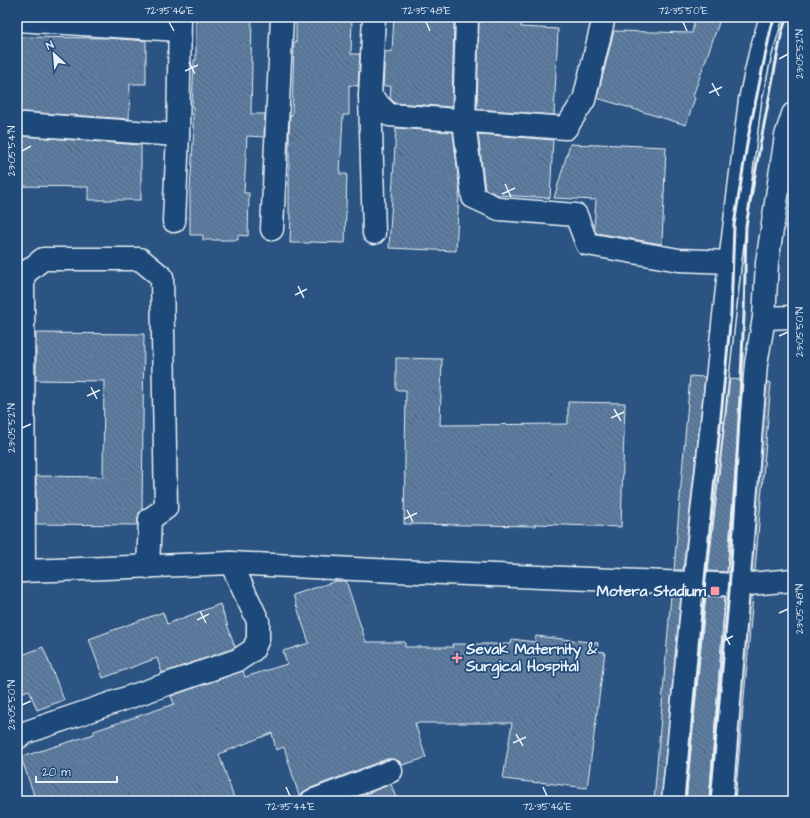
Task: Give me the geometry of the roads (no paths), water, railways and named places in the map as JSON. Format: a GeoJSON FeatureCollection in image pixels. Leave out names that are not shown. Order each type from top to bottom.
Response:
{"type":"FeatureCollection","features":[{"type":"Feature","properties":{"kind":"street"},"geometry":{"type":"LineString","coordinates":[[272,229],[282,17]]}},
{"type":"Feature","properties":{"kind":"street"},"geometry":{"type":"LineString","coordinates":[[374,17],[370,96],[374,233]]}},
{"type":"Feature","properties":{"kind":"street"},"geometry":{"type":"LineString","coordinates":[[467,17],[464,121],[473,197],[499,209],[576,215],[587,244],[679,260],[730,262]]}},
{"type":"Feature","properties":{"kind":"street"},"geometry":{"type":"LineString","coordinates":[[370,96],[389,115],[566,128],[584,100],[604,17]]}},
{"type":"Feature","properties":{"kind":"street"},"geometry":{"type":"LineString","coordinates":[[673,801],[694,583],[730,262],[750,100],[760,54],[771,17]]}},
{"type":"Feature","properties":{"kind":"street"},"geometry":{"type":"LineString","coordinates":[[17,20],[179,24],[178,135],[174,221]]}},
{"type":"Feature","properties":{"kind":"street"},"geometry":{"type":"LineString","coordinates":[[722,801],[756,364],[764,318],[767,263],[786,136],[793,114]]}},
{"type":"Feature","properties":{"kind":"street"},"geometry":{"type":"LineString","coordinates":[[23,124],[178,135]]}},
{"type":"Feature","properties":{"kind":"street"},"geometry":{"type":"LineString","coordinates":[[148,567],[150,519],[166,508],[162,277],[140,259],[43,259],[23,275],[20,571],[148,567],[231,563],[739,585],[793,580]]}},
{"type":"Feature","properties":{"kind":"street"},"geometry":{"type":"LineString","coordinates":[[764,318],[793,317]]}},
{"type":"Feature","properties":{"kind":"street"},"geometry":{"type":"LineString","coordinates":[[17,738],[27,732],[238,660],[254,650],[258,639],[258,621],[231,563]]}},
{"type":"Feature","properties":{"kind":"street"},"geometry":{"type":"LineString","coordinates":[[312,801],[391,771]]}},
{"type":"Feature","properties":{"kind":"railway"},"geometry":{"type":"LineString","coordinates":[[685,801],[731,314],[734,225],[748,138],[771,28],[775,17]]}},
{"type":"Feature","properties":{"kind":"railway"},"geometry":{"type":"LineString","coordinates":[[710,801],[729,591],[735,498],[744,315],[746,226],[782,31],[787,17]]}},
{"type":"Feature","properties":{"kind":"place","name":"Motera Stadium"},"geometry":{"type":"Point","coordinates":[715,591]}},
{"type":"Feature","properties":{"kind":"place","name":"Sevak Maternity & Surgical Hospital"},"geometry":{"type":"Point","coordinates":[457,658]}}]}
